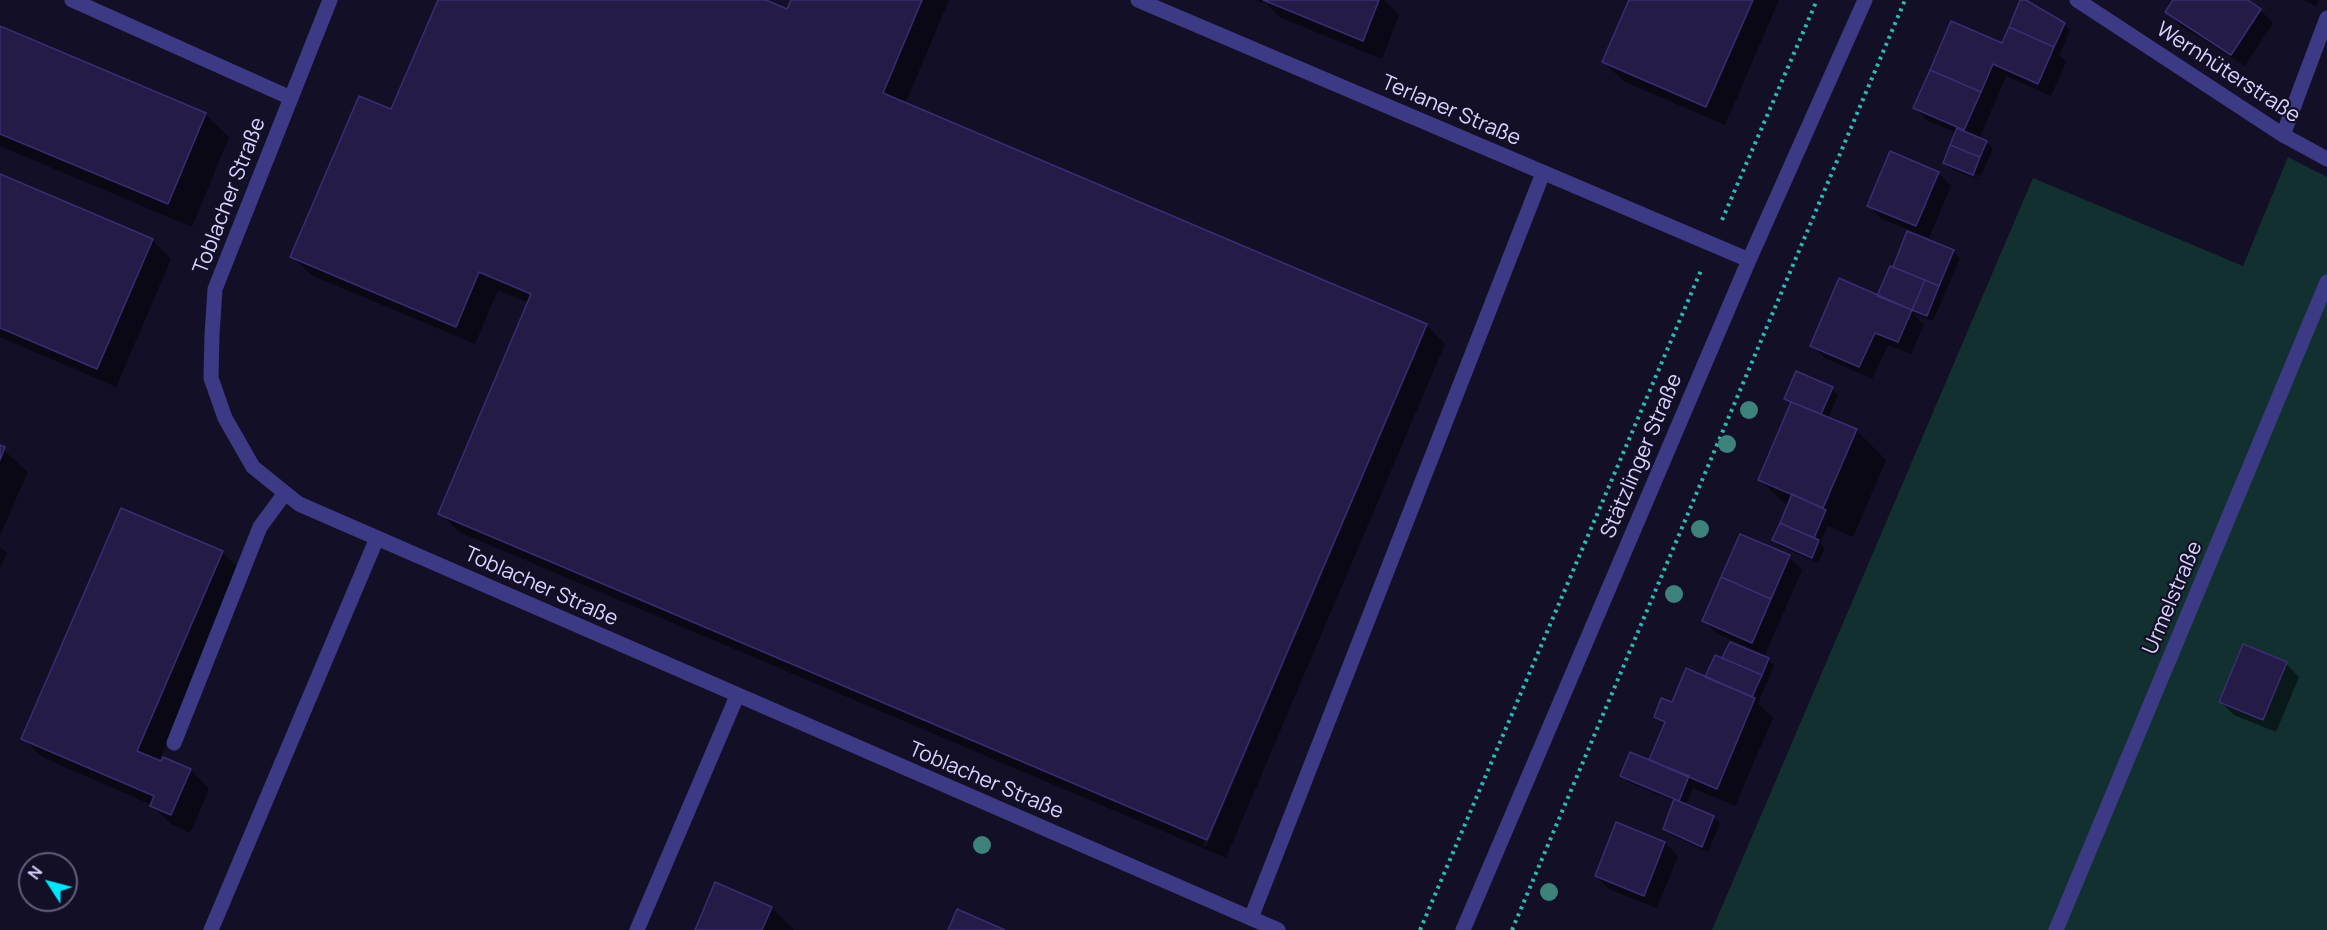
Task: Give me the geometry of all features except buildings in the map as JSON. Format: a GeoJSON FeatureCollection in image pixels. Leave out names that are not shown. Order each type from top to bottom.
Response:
{"type":"FeatureCollection","features":[{"type":"Feature","properties":{"kind":"street"},"geometry":{"type":"LineString","coordinates":[[72,0],[291,98]]}},
{"type":"Feature","properties":{"kind":"street","name":"Toblacher Straße"},"geometry":{"type":"LineString","coordinates":[[330,0],[215,289],[211,378],[225,418],[253,467],[298,504],[1278,930]]}},
{"type":"Feature","properties":{"kind":"street","name":"Terlaner Straße"},"geometry":{"type":"LineString","coordinates":[[1138,0],[1749,260]]}},
{"type":"Feature","properties":{"kind":"street","name":"Stätzlinger Straße"},"geometry":{"type":"LineString","coordinates":[[1463,930],[1749,260],[1865,0]]}},
{"type":"Feature","properties":{"kind":"street","name":"Wernhüterstraße"},"geometry":{"type":"LineString","coordinates":[[2077,0],[2283,135],[2327,159]]}},
{"type":"Feature","properties":{"kind":"street"},"geometry":{"type":"LineString","coordinates":[[2283,135],[2327,18]]}},
{"type":"Feature","properties":{"kind":"street"},"geometry":{"type":"LineString","coordinates":[[1251,918],[1543,173]]}},
{"type":"Feature","properties":{"kind":"street","name":"Urmelstraße"},"geometry":{"type":"LineString","coordinates":[[2056,930],[2327,282]]}},
{"type":"Feature","properties":{"kind":"street"},"geometry":{"type":"LineString","coordinates":[[174,743],[260,527],[285,494]]}},
{"type":"Feature","properties":{"kind":"street"},"geometry":{"type":"LineString","coordinates":[[211,930],[377,538]]}},
{"type":"Feature","properties":{"kind":"street"},"geometry":{"type":"LineString","coordinates":[[637,930],[736,696]]}},
{"type":"Feature","properties":{"kind":"path"},"geometry":{"type":"LineString","coordinates":[[1420,930],[1817,0]]}},
{"type":"Feature","properties":{"kind":"path"},"geometry":{"type":"LineString","coordinates":[[1512,930],[1905,0]]}},
{"type":"Feature","properties":{"kind":"green space"},"geometry":{"type":"Polygon","coordinates":[[[2288,157],[2327,177],[2327,930],[1712,930],[2033,178],[2243,266],[2288,157]]]}}]}
